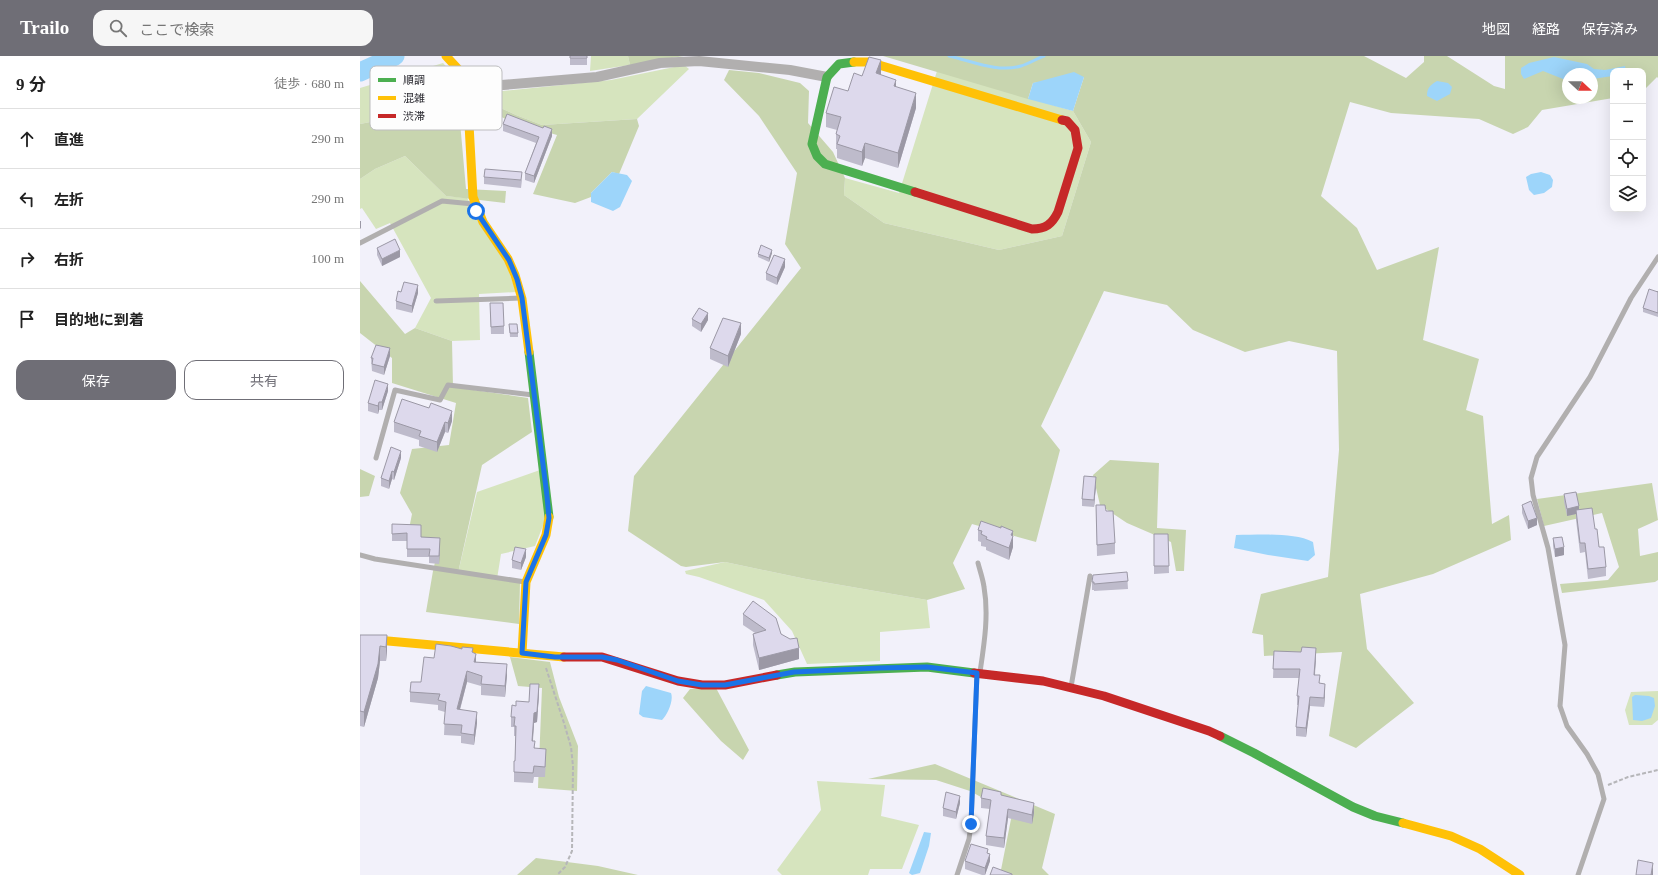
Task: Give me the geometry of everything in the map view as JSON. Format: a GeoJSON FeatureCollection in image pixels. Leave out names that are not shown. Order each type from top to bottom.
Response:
{"type":"FeatureCollection","features":[{"type":"Feature","properties":{"kind":"street"},"geometry":{"type":"LineString","coordinates":[[446,56],[456,66]]}},
{"type":"Feature","properties":{"kind":"street"},"geometry":{"type":"LineString","coordinates":[[502,85],[597,77],[660,63],[699,60],[790,70],[827,77]]}},
{"type":"Feature","properties":{"kind":"street"},"geometry":{"type":"LineString","coordinates":[[869,62],[1067,121],[1075,128],[1078,148],[1057,214],[1051,224],[1043,229],[1032,229],[825,164],[817,156],[812,144],[827,77],[839,64],[869,62]]}},
{"type":"Feature","properties":{"kind":"street"},"geometry":{"type":"LineString","coordinates":[[469,130],[472,197],[476,211],[509,260],[517,279],[522,298],[549,518],[546,535],[526,582],[522,653]]}},
{"type":"Feature","properties":{"kind":"street"},"geometry":{"type":"LineString","coordinates":[[360,641],[377,640],[541,655],[602,657],[617,660],[678,681],[702,685],[725,685],[794,672],[927,667],[1043,681],[1104,696],[1209,731],[1254,753],[1353,808],[1375,816],[1451,836],[1480,849],[1520,875]]}},
{"type":"Feature","properties":{"kind":"lane"},"geometry":{"type":"LineString","coordinates":[[360,243],[442,201],[474,204]]}},
{"type":"Feature","properties":{"kind":"lane"},"geometry":{"type":"LineString","coordinates":[[1578,875],[1604,799],[1598,774],[1587,754],[1567,726],[1560,706],[1565,645],[1548,548],[1533,495],[1531,478],[1537,457],[1590,377],[1631,298],[1658,257]]}},
{"type":"Feature","properties":{"kind":"lane"},"geometry":{"type":"LineString","coordinates":[[436,301],[522,298]]}},
{"type":"Feature","properties":{"kind":"lane"},"geometry":{"type":"LineString","coordinates":[[376,458],[396,390],[440,400],[448,384],[534,395]]}},
{"type":"Feature","properties":{"kind":"lane"},"geometry":{"type":"LineString","coordinates":[[360,555],[375,559],[526,582]]}},
{"type":"Feature","properties":{"kind":"lane"},"geometry":{"type":"LineString","coordinates":[[957,875],[969,839],[971,824],[978,673],[984,637],[985,589],[978,563]]}},
{"type":"Feature","properties":{"kind":"lane"},"geometry":{"type":"LineString","coordinates":[[1070,688],[1090,576]]}},
{"type":"Feature","properties":{"kind":"path"},"geometry":{"type":"LineString","coordinates":[[541,655],[564,723],[571,747],[574,766],[572,851],[565,867],[557,875]]}},
{"type":"Feature","properties":{"kind":"path"},"geometry":{"type":"LineString","coordinates":[[1602,789],[1628,777],[1658,770]]}},
{"type":"Feature","properties":{"kind":"green space"},"geometry":{"type":"Polygon","coordinates":[[[591,56],[628,56],[630,65],[590,71],[591,56]]]}},
{"type":"Feature","properties":{"kind":"green space"},"geometry":{"type":"Polygon","coordinates":[[[628,56],[684,56],[630,65],[628,56]]]}},
{"type":"Feature","properties":{"kind":"green space"},"geometry":{"type":"Polygon","coordinates":[[[883,56],[1364,56],[1406,78],[1424,62],[1424,56],[1447,56],[1494,86],[1505,89],[1505,56],[1658,56],[1658,78],[1657,77],[1646,88],[1646,68],[1610,68],[1610,99],[1598,101],[1598,68],[1562,68],[1562,104],[1578,104],[1542,110],[1528,127],[1513,134],[1479,119],[1391,113],[1350,102],[1321,196],[1357,228],[1377,270],[1439,247],[1423,340],[1479,359],[1466,410],[1483,416],[1492,524],[1509,515],[1511,540],[1433,574],[1360,594],[1367,649],[1414,703],[1356,748],[1329,736],[1342,652],[1264,656],[1263,635],[1252,633],[1261,594],[1328,577],[1339,450],[1337,351],[1289,341],[1245,352],[1193,330],[1167,305],[1104,291],[1041,426],[1060,450],[1036,542],[972,524],[953,563],[965,589],[927,600],[806,579],[725,562],[686,567],[681,566],[628,531],[634,476],[801,268],[785,244],[797,173],[759,116],[724,80],[729,70],[759,73],[800,83],[809,91],[808,123],[833,152],[845,178],[844,195],[884,223],[999,250],[1062,236],[1091,142],[1073,111],[1084,77],[1033,83],[1028,99],[883,56]]]}},
{"type":"Feature","properties":{"kind":"green space"},"geometry":{"type":"Polygon","coordinates":[[[443,63],[446,66],[433,66],[443,63]]]}},
{"type":"Feature","properties":{"kind":"green space"},"geometry":{"type":"Polygon","coordinates":[[[684,65],[689,69],[637,119],[542,125],[502,109],[502,91],[611,80],[684,65]]]}},
{"type":"Feature","properties":{"kind":"green space"},"geometry":{"type":"Polygon","coordinates":[[[937,71],[1073,111],[1091,142],[1062,236],[999,250],[884,223],[844,195],[845,178],[899,193],[937,71]]]}},
{"type":"Feature","properties":{"kind":"green space"},"geometry":{"type":"Polygon","coordinates":[[[370,85],[370,122],[360,124],[360,88],[370,85]]]}},
{"type":"Feature","properties":{"kind":"green space"},"geometry":{"type":"Polygon","coordinates":[[[502,109],[542,125],[637,119],[639,126],[619,174],[612,172],[591,193],[591,197],[575,203],[533,194],[557,135],[512,122],[502,117],[502,109]]]}},
{"type":"Feature","properties":{"kind":"green space"},"geometry":{"type":"Polygon","coordinates":[[[370,122],[370,130],[461,130],[466,189],[506,191],[505,203],[446,196],[405,156],[375,169],[360,179],[360,124],[370,122]]]}},
{"type":"Feature","properties":{"kind":"green space"},"geometry":{"type":"Polygon","coordinates":[[[405,156],[446,196],[467,198],[506,263],[516,292],[479,294],[480,340],[452,341],[415,328],[431,298],[390,223],[376,229],[362,208],[360,209],[360,179],[375,169],[405,156]]]}},
{"type":"Feature","properties":{"kind":"green space"},"geometry":{"type":"Polygon","coordinates":[[[360,281],[405,334],[415,328],[452,341],[453,387],[528,398],[532,432],[482,465],[458,573],[520,583],[519,624],[426,612],[438,549],[409,529],[412,514],[400,493],[412,449],[449,445],[456,403],[392,383],[392,358],[360,333],[360,281]]]}},
{"type":"Feature","properties":{"kind":"green space"},"geometry":{"type":"Polygon","coordinates":[[[1110,460],[1159,463],[1157,528],[1186,530],[1184,571],[1176,571],[1171,542],[1127,523],[1100,505],[1093,475],[1110,460]]]}},
{"type":"Feature","properties":{"kind":"green space"},"geometry":{"type":"Polygon","coordinates":[[[360,469],[375,476],[369,496],[360,497],[360,469]]]}},
{"type":"Feature","properties":{"kind":"green space"},"geometry":{"type":"Polygon","coordinates":[[[540,470],[546,518],[535,546],[501,554],[497,579],[458,573],[477,492],[540,470]]]}},
{"type":"Feature","properties":{"kind":"green space"},"geometry":{"type":"Polygon","coordinates":[[[1652,483],[1658,520],[1638,529],[1640,556],[1658,552],[1658,580],[1655,582],[1562,593],[1560,584],[1608,580],[1619,567],[1602,513],[1544,526],[1537,499],[1652,483]]]}},
{"type":"Feature","properties":{"kind":"green space"},"geometry":{"type":"Polygon","coordinates":[[[725,562],[806,579],[927,600],[930,628],[880,632],[880,661],[807,664],[792,631],[764,600],[699,577],[686,574],[685,571],[725,562]]]}},
{"type":"Feature","properties":{"kind":"green space"},"geometry":{"type":"Polygon","coordinates":[[[510,657],[550,662],[559,697],[578,746],[577,791],[538,788],[542,688],[518,686],[510,657]]]}},
{"type":"Feature","properties":{"kind":"green space"},"geometry":{"type":"Polygon","coordinates":[[[716,688],[749,750],[743,760],[721,741],[683,698],[690,689],[716,688]]]}},
{"type":"Feature","properties":{"kind":"green space"},"geometry":{"type":"Polygon","coordinates":[[[1658,691],[1658,720],[1652,725],[1629,725],[1625,710],[1631,692],[1658,691]]]}},
{"type":"Feature","properties":{"kind":"green space"},"geometry":{"type":"Polygon","coordinates":[[[935,764],[1055,814],[1042,868],[1049,875],[1000,875],[1012,814],[970,791],[936,780],[868,779],[935,764]]]}},
{"type":"Feature","properties":{"kind":"green space"},"geometry":{"type":"Polygon","coordinates":[[[817,781],[885,785],[881,816],[919,825],[902,869],[870,869],[868,875],[782,875],[777,870],[821,810],[817,781]]]}},
{"type":"Feature","properties":{"kind":"green space"},"geometry":{"type":"Polygon","coordinates":[[[536,858],[598,866],[638,875],[517,875],[536,858]]]}},
{"type":"Feature","properties":{"kind":"water"},"geometry":{"type":"Polygon","coordinates":[[[1554,57],[1587,64],[1593,68],[1562,68],[1562,79],[1543,71],[1524,79],[1521,74],[1521,68],[1529,63],[1554,57]]]}},
{"type":"Feature","properties":{"kind":"water"},"geometry":{"type":"Polygon","coordinates":[[[1625,66],[1625,68],[1615,68],[1625,66]]]}},
{"type":"Feature","properties":{"kind":"water"},"geometry":{"type":"Polygon","coordinates":[[[1598,69],[1610,69],[1610,76],[1598,78],[1598,69]]]}},
{"type":"Feature","properties":{"kind":"water"},"geometry":{"type":"Polygon","coordinates":[[[1074,72],[1084,77],[1073,111],[1028,99],[1033,83],[1074,72]]]}},
{"type":"Feature","properties":{"kind":"water"},"geometry":{"type":"Polygon","coordinates":[[[1437,81],[1448,83],[1452,87],[1450,94],[1437,101],[1427,96],[1429,87],[1437,81]]]}},
{"type":"Feature","properties":{"kind":"water"},"geometry":{"type":"Polygon","coordinates":[[[612,172],[627,175],[632,181],[620,207],[613,211],[591,202],[591,193],[612,172]]]}},
{"type":"Feature","properties":{"kind":"water"},"geometry":{"type":"Polygon","coordinates":[[[1541,172],[1550,175],[1553,180],[1552,187],[1544,193],[1534,195],[1529,190],[1526,177],[1531,174],[1541,172]]]}},
{"type":"Feature","properties":{"kind":"water"},"geometry":{"type":"Polygon","coordinates":[[[1236,535],[1286,535],[1305,539],[1313,542],[1315,555],[1308,561],[1234,548],[1236,535]]]}},
{"type":"Feature","properties":{"kind":"water"},"geometry":{"type":"Polygon","coordinates":[[[646,686],[671,693],[672,700],[670,708],[662,720],[643,717],[639,714],[642,691],[646,686]]]}},
{"type":"Feature","properties":{"kind":"water"},"geometry":{"type":"Polygon","coordinates":[[[1635,695],[1654,698],[1655,706],[1651,718],[1642,721],[1633,720],[1632,697],[1635,695]]]}},
{"type":"Feature","properties":{"kind":"water"},"geometry":{"type":"Polygon","coordinates":[[[924,832],[931,833],[929,846],[920,873],[912,875],[909,873],[924,832]]]}},
{"type":"Feature","properties":{"kind":"building"},"geometry":{"type":"Polygon","coordinates":[[[570,56],[587,56],[587,58],[570,58],[570,56]]]}},
{"type":"Feature","properties":{"kind":"building"},"geometry":{"type":"Polygon","coordinates":[[[869,57],[881,60],[876,73],[896,80],[894,86],[916,93],[898,153],[865,143],[862,152],[837,144],[840,136],[836,134],[841,117],[826,113],[834,87],[848,91],[854,73],[862,76],[869,57]]]}},
{"type":"Feature","properties":{"kind":"building"},"geometry":{"type":"Polygon","coordinates":[[[507,114],[543,128],[544,126],[552,129],[534,176],[525,173],[539,137],[503,124],[507,114]]]}},
{"type":"Feature","properties":{"kind":"building"},"geometry":{"type":"Polygon","coordinates":[[[485,169],[522,172],[521,180],[484,177],[485,169]]]}},
{"type":"Feature","properties":{"kind":"building"},"geometry":{"type":"Polygon","coordinates":[[[395,239],[400,250],[382,259],[377,248],[395,239]]]}},
{"type":"Feature","properties":{"kind":"building"},"geometry":{"type":"Polygon","coordinates":[[[761,245],[772,250],[769,258],[758,254],[761,245]]]}},
{"type":"Feature","properties":{"kind":"building"},"geometry":{"type":"Polygon","coordinates":[[[774,255],[785,259],[777,278],[766,273],[774,255]]]}},
{"type":"Feature","properties":{"kind":"building"},"geometry":{"type":"Polygon","coordinates":[[[404,282],[418,285],[412,306],[396,301],[398,291],[401,292],[404,282]]]}},
{"type":"Feature","properties":{"kind":"building"},"geometry":{"type":"Polygon","coordinates":[[[1649,289],[1658,292],[1658,313],[1643,308],[1649,289]]]}},
{"type":"Feature","properties":{"kind":"building"},"geometry":{"type":"Polygon","coordinates":[[[490,303],[503,303],[504,326],[491,327],[490,303]]]}},
{"type":"Feature","properties":{"kind":"building"},"geometry":{"type":"Polygon","coordinates":[[[699,308],[708,313],[701,324],[692,319],[699,308]]]}},
{"type":"Feature","properties":{"kind":"building"},"geometry":{"type":"Polygon","coordinates":[[[723,318],[741,323],[728,356],[710,348],[723,318]]]}},
{"type":"Feature","properties":{"kind":"building"},"geometry":{"type":"Polygon","coordinates":[[[509,324],[517,324],[518,333],[510,333],[509,324]]]}},
{"type":"Feature","properties":{"kind":"building"},"geometry":{"type":"Polygon","coordinates":[[[376,345],[390,348],[384,367],[372,364],[373,358],[371,358],[376,345]]]}},
{"type":"Feature","properties":{"kind":"building"},"geometry":{"type":"Polygon","coordinates":[[[375,380],[388,384],[382,402],[379,402],[378,406],[368,403],[375,380]]]}},
{"type":"Feature","properties":{"kind":"building"},"geometry":{"type":"Polygon","coordinates":[[[402,399],[429,408],[431,403],[452,411],[448,423],[445,422],[437,442],[419,436],[421,431],[394,422],[402,399]]]}},
{"type":"Feature","properties":{"kind":"building"},"geometry":{"type":"Polygon","coordinates":[[[391,447],[401,451],[394,472],[392,471],[389,481],[381,478],[391,447]]]}},
{"type":"Feature","properties":{"kind":"building"},"geometry":{"type":"Polygon","coordinates":[[[1084,476],[1096,477],[1094,500],[1082,499],[1084,476]]]}},
{"type":"Feature","properties":{"kind":"building"},"geometry":{"type":"Polygon","coordinates":[[[1576,492],[1579,506],[1567,509],[1564,494],[1576,492]]]}},
{"type":"Feature","properties":{"kind":"building"},"geometry":{"type":"Polygon","coordinates":[[[1531,501],[1537,518],[1528,521],[1522,505],[1531,501]]]}},
{"type":"Feature","properties":{"kind":"building"},"geometry":{"type":"Polygon","coordinates":[[[1096,505],[1105,505],[1106,511],[1113,511],[1115,543],[1097,545],[1096,505]]]}},
{"type":"Feature","properties":{"kind":"building"},"geometry":{"type":"Polygon","coordinates":[[[1592,508],[1595,529],[1597,529],[1599,547],[1604,547],[1606,567],[1588,569],[1585,543],[1580,543],[1576,510],[1592,508]]]}},
{"type":"Feature","properties":{"kind":"building"},"geometry":{"type":"Polygon","coordinates":[[[981,521],[1013,531],[1009,548],[986,539],[987,537],[981,534],[982,531],[978,530],[981,521]]]}},
{"type":"Feature","properties":{"kind":"building"},"geometry":{"type":"Polygon","coordinates":[[[392,524],[421,525],[421,537],[440,538],[439,556],[429,556],[430,549],[407,549],[407,533],[392,534],[392,524]]]}},
{"type":"Feature","properties":{"kind":"building"},"geometry":{"type":"Polygon","coordinates":[[[1154,534],[1168,534],[1169,566],[1154,566],[1154,534]]]}},
{"type":"Feature","properties":{"kind":"building"},"geometry":{"type":"Polygon","coordinates":[[[1562,537],[1564,547],[1555,549],[1553,538],[1562,537]]]}},
{"type":"Feature","properties":{"kind":"building"},"geometry":{"type":"Polygon","coordinates":[[[515,547],[526,549],[521,563],[512,560],[515,547]]]}},
{"type":"Feature","properties":{"kind":"building"},"geometry":{"type":"Polygon","coordinates":[[[1127,572],[1128,581],[1094,584],[1094,582],[1092,582],[1093,575],[1127,572]]]}},
{"type":"Feature","properties":{"kind":"building"},"geometry":{"type":"Polygon","coordinates":[[[753,601],[776,618],[781,634],[790,639],[797,638],[799,648],[759,658],[753,634],[766,630],[743,614],[753,601]]]}},
{"type":"Feature","properties":{"kind":"building"},"geometry":{"type":"Polygon","coordinates":[[[360,635],[387,635],[386,647],[380,646],[378,664],[364,712],[360,711],[360,635]]]}},
{"type":"Feature","properties":{"kind":"building"},"geometry":{"type":"Polygon","coordinates":[[[436,644],[462,649],[462,647],[473,648],[472,652],[476,654],[474,662],[507,664],[505,686],[481,684],[482,676],[467,671],[457,709],[477,712],[474,735],[461,733],[462,725],[444,724],[446,702],[438,700],[440,694],[410,692],[411,682],[421,682],[424,657],[434,658],[436,644]]]}},
{"type":"Feature","properties":{"kind":"building"},"geometry":{"type":"Polygon","coordinates":[[[1302,647],[1316,648],[1314,675],[1320,675],[1319,683],[1325,684],[1324,698],[1310,697],[1306,728],[1296,727],[1300,669],[1273,669],[1274,651],[1301,652],[1302,647]]]}},
{"type":"Feature","properties":{"kind":"building"},"geometry":{"type":"Polygon","coordinates":[[[530,684],[539,684],[537,712],[534,713],[532,741],[535,741],[534,748],[546,749],[545,767],[534,766],[533,773],[514,772],[516,726],[514,726],[515,717],[511,717],[512,705],[516,706],[516,701],[529,702],[530,684]]]}},
{"type":"Feature","properties":{"kind":"building"},"geometry":{"type":"Polygon","coordinates":[[[983,788],[1001,792],[1001,795],[1034,803],[1032,815],[1008,809],[1004,838],[986,836],[991,800],[981,798],[983,788]]]}},
{"type":"Feature","properties":{"kind":"building"},"geometry":{"type":"Polygon","coordinates":[[[946,792],[960,796],[956,812],[943,808],[946,792]]]}},
{"type":"Feature","properties":{"kind":"building"},"geometry":{"type":"Polygon","coordinates":[[[971,844],[988,849],[987,853],[990,854],[985,868],[965,861],[971,844]]]}},
{"type":"Feature","properties":{"kind":"building"},"geometry":{"type":"Polygon","coordinates":[[[1638,860],[1653,863],[1651,875],[1636,875],[1638,860]]]}},
{"type":"Feature","properties":{"kind":"building"},"geometry":{"type":"Polygon","coordinates":[[[993,867],[1012,874],[1012,875],[990,875],[993,867]]]}},
{"type":"Feature","properties":{"kind":"waterway"},"geometry":{"type":"LineString","coordinates":[[373,66],[395,56]]}},
{"type":"Feature","properties":{"kind":"waterway"},"geometry":{"type":"LineString","coordinates":[[949,56],[985,66],[1003,68],[1021,66],[1044,56]]}},
{"type":"Feature","properties":{"kind":"waterway"},"geometry":{"type":"LineString","coordinates":[[360,72],[370,67]]}},
{"type":"Feature","properties":{"kind":"traffic: fast"},"geometry":{"type":"LineString","coordinates":[[854,62],[839,64],[827,77],[812,144],[817,156],[825,164],[915,192]]}},
{"type":"Feature","properties":{"kind":"traffic: fast"},"geometry":{"type":"LineString","coordinates":[[529,352],[549,517]]}},
{"type":"Feature","properties":{"kind":"traffic: fast"},"geometry":{"type":"LineString","coordinates":[[777,675],[795,672],[927,667],[974,673]]}},
{"type":"Feature","properties":{"kind":"traffic: fast"},"geometry":{"type":"LineString","coordinates":[[1220,736],[1353,807],[1375,816],[1403,823]]}},
{"type":"Feature","properties":{"kind":"traffic: slow"},"geometry":{"type":"LineString","coordinates":[[446,56],[455,66]]}},
{"type":"Feature","properties":{"kind":"traffic: slow"},"geometry":{"type":"LineString","coordinates":[[854,62],[869,62],[1062,120]]}},
{"type":"Feature","properties":{"kind":"traffic: slow"},"geometry":{"type":"LineString","coordinates":[[469,130],[473,197],[483,222],[508,259],[515,275],[522,299],[529,352]]}},
{"type":"Feature","properties":{"kind":"traffic: slow"},"geometry":{"type":"LineString","coordinates":[[522,653],[526,582],[546,535],[549,517]]}},
{"type":"Feature","properties":{"kind":"traffic: slow"},"geometry":{"type":"LineString","coordinates":[[360,641],[377,640],[564,657]]}},
{"type":"Feature","properties":{"kind":"traffic: slow"},"geometry":{"type":"LineString","coordinates":[[1403,823],[1451,836],[1480,849],[1520,875]]}},
{"type":"Feature","properties":{"kind":"traffic: jam"},"geometry":{"type":"LineString","coordinates":[[915,192],[1032,229],[1045,227],[1051,223],[1058,212],[1078,148],[1075,130],[1067,121],[1062,120]]}},
{"type":"Feature","properties":{"kind":"traffic: jam"},"geometry":{"type":"LineString","coordinates":[[564,657],[602,657],[678,681],[702,685],[725,685],[777,675]]}},
{"type":"Feature","properties":{"kind":"traffic: jam"},"geometry":{"type":"LineString","coordinates":[[974,673],[1043,681],[1104,696],[1220,736]]}},
{"type":"Feature","properties":{"kind":"route"},"geometry":{"type":"LineString","coordinates":[[476,211],[509,260],[517,279],[522,298],[547,496],[549,518],[546,535],[526,582],[522,653],[555,657],[602,657],[617,660],[678,681],[702,685],[725,685],[794,672],[880,668],[927,667],[977,673],[971,824]]}}]}
